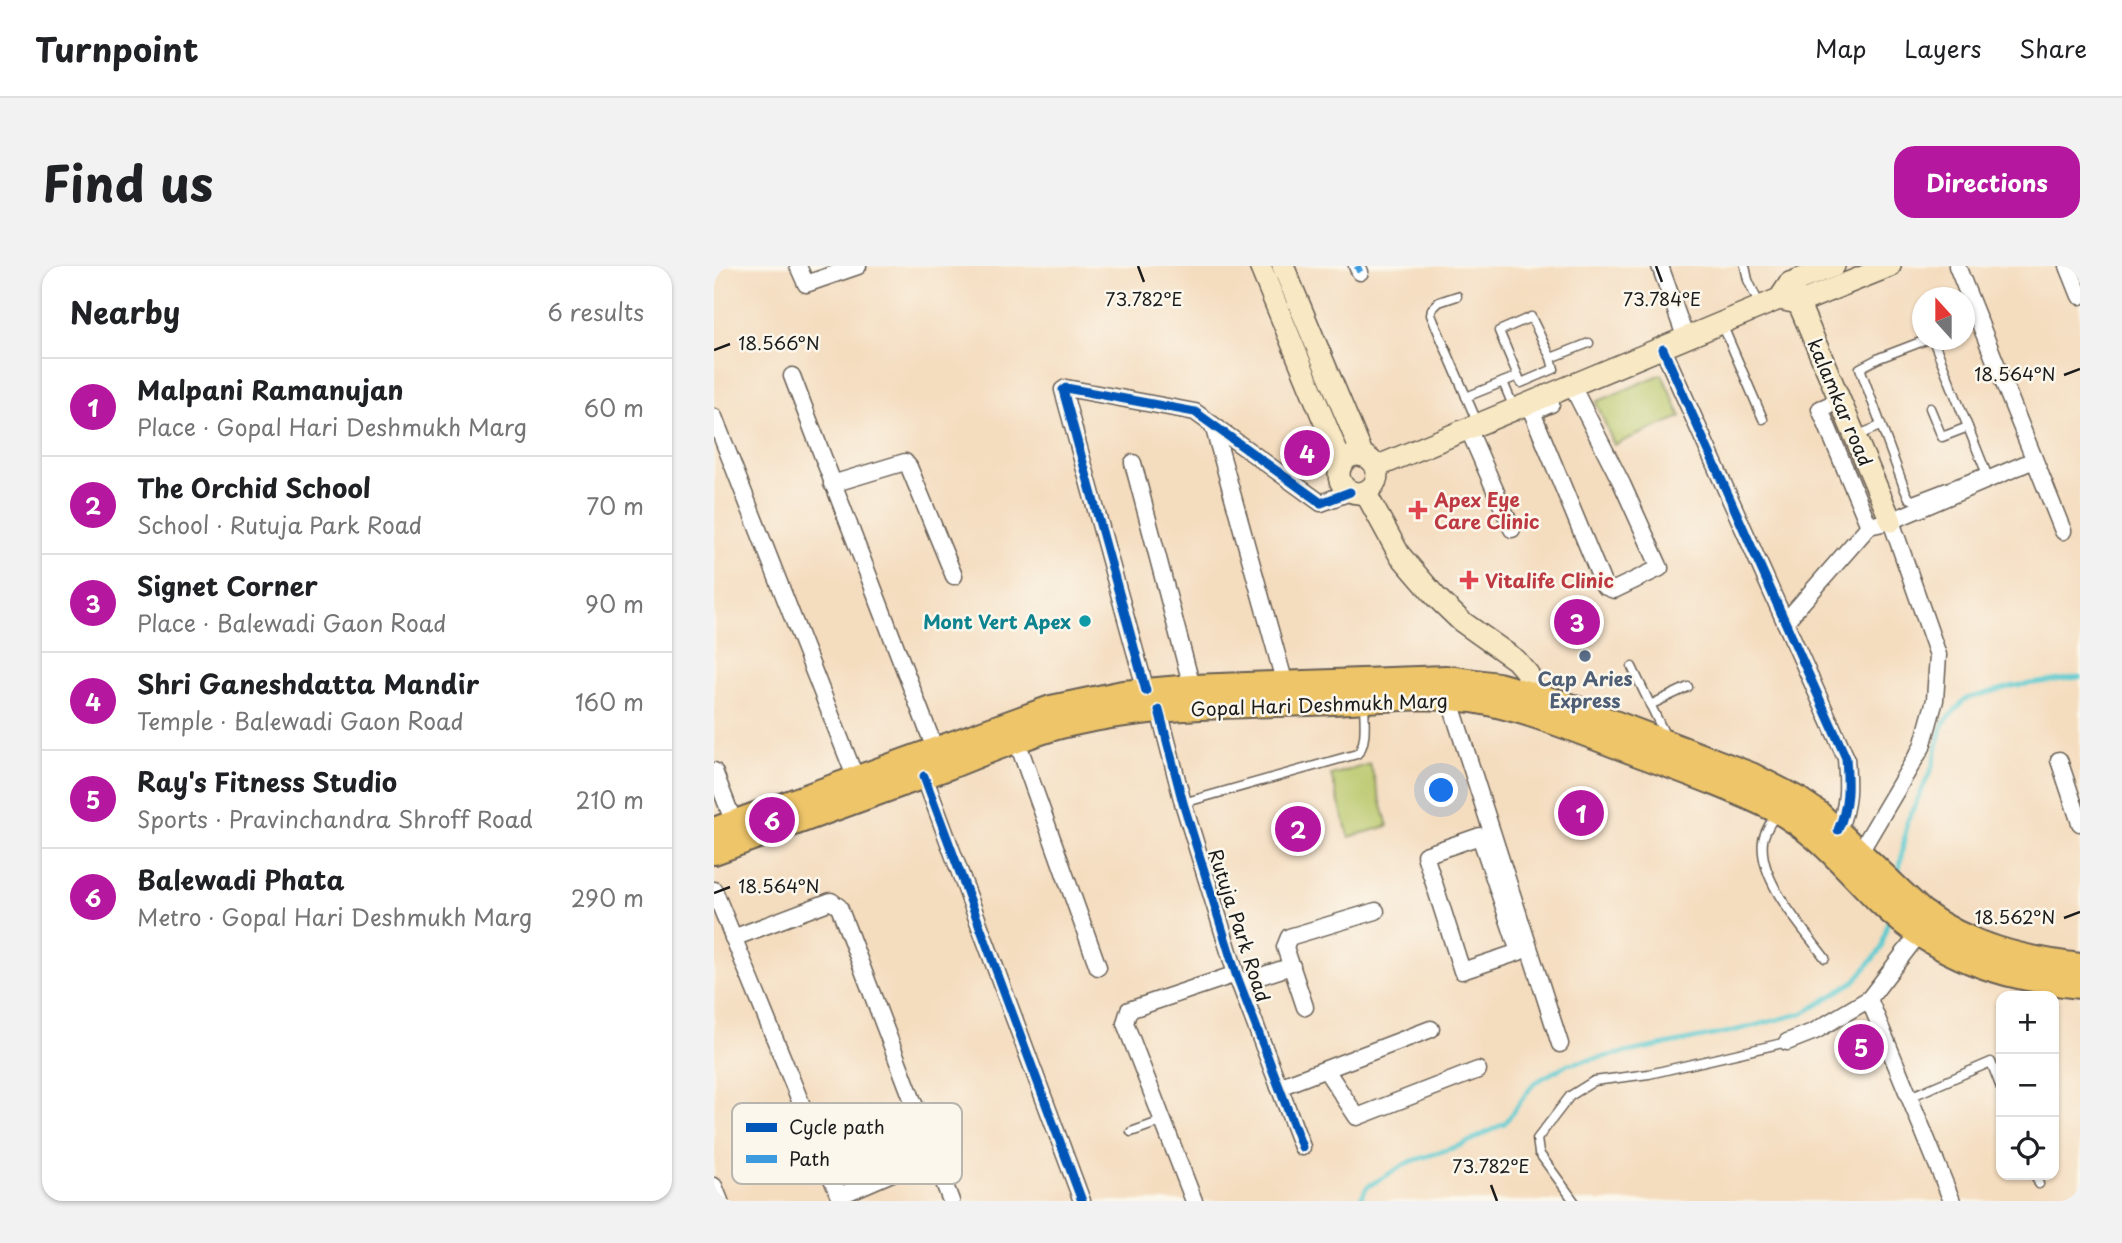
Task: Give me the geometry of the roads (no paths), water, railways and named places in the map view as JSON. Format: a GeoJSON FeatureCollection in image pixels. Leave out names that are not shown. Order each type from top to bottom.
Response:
{"type":"FeatureCollection","features":[{"type":"Feature","properties":{"kind":"main road"},"geometry":{"type":"LineString","coordinates":[[1261,266],[1342,464]]}},
{"type":"Feature","properties":{"kind":"main road"},"geometry":{"type":"LineString","coordinates":[[1283,266],[1370,461],[1376,482],[1357,492]]}},
{"type":"Feature","properties":{"kind":"main road"},"geometry":{"type":"LineString","coordinates":[[1782,298],[1833,266]]}},
{"type":"Feature","properties":{"kind":"main road"},"geometry":{"type":"LineString","coordinates":[[1531,704],[1528,674],[1516,660],[1461,621],[1436,597],[1399,554],[1357,492],[1339,481],[1338,473],[1342,464],[1351,456],[1370,461],[1574,390],[1782,298],[1890,266]]}},
{"type":"Feature","properties":{"kind":"main road","name":"kalamkar road"},"geometry":{"type":"LineString","coordinates":[[1782,298],[1841,400],[1891,521]]}},
{"type":"Feature","properties":{"kind":"main road","name":"Gopal Hari Deshmukh Marg"},"geometry":{"type":"LineString","coordinates":[[714,852],[1056,727],[1152,701],[1192,687],[1416,678],[1531,704],[1669,744],[1751,775],[1800,800],[1838,830],[1860,852],[1883,890]]}},
{"type":"Feature","properties":{"kind":"main road","name":"Gopal Hari Deshmukh Marg"},"geometry":{"type":"LineString","coordinates":[[724,827],[935,749],[1051,708],[1082,700],[1364,701],[1449,698],[1483,692]]}},
{"type":"Feature","properties":{"kind":"main road","name":"Gopal Hari Deshmukh Marg"},"geometry":{"type":"LineString","coordinates":[[1531,704],[1777,811],[1805,829],[1883,890],[1916,925],[1951,954],[1992,970],[2080,986]]}},
{"type":"Feature","properties":{"kind":"main road","name":"Gopal Hari Deshmukh Marg"},"geometry":{"type":"LineString","coordinates":[[1916,925],[1960,935],[1998,950],[2080,966]]}},
{"type":"Feature","properties":{"kind":"street"},"geometry":{"type":"LineString","coordinates":[[798,266],[806,284],[858,266]]}},
{"type":"Feature","properties":{"kind":"street"},"geometry":{"type":"LineString","coordinates":[[1660,266],[1686,339]]}},
{"type":"Feature","properties":{"kind":"street"},"geometry":{"type":"LineString","coordinates":[[1957,266],[2063,531]]}},
{"type":"Feature","properties":{"kind":"street"},"geometry":{"type":"LineString","coordinates":[[2068,266],[2080,296]]}},
{"type":"Feature","properties":{"kind":"street"},"geometry":{"type":"LineString","coordinates":[[1663,349],[1846,758],[1849,786],[1846,811],[1838,830]]}},
{"type":"Feature","properties":{"kind":"street"},"geometry":{"type":"LineString","coordinates":[[792,376],[935,749]]}},
{"type":"Feature","properties":{"kind":"street","name":"Rutuja Park Road"},"geometry":{"type":"LineString","coordinates":[[1213,425],[1194,405],[1066,388],[1063,390],[1182,803],[1238,979],[1301,1147]]}},
{"type":"Feature","properties":{"kind":"street"},"geometry":{"type":"LineString","coordinates":[[1574,390],[1622,484],[1660,568],[1614,590],[1604,586],[1532,412],[1574,390]]}},
{"type":"Feature","properties":{"kind":"street"},"geometry":{"type":"LineString","coordinates":[[1841,400],[1820,409],[1870,526]]}},
{"type":"Feature","properties":{"kind":"street"},"geometry":{"type":"LineString","coordinates":[[714,417],[856,779]]}},
{"type":"Feature","properties":{"kind":"street"},"geometry":{"type":"LineString","coordinates":[[1213,425],[1321,503],[1357,492]]}},
{"type":"Feature","properties":{"kind":"street"},"geometry":{"type":"LineString","coordinates":[[1213,425],[1285,684]]}},
{"type":"Feature","properties":{"kind":"street"},"geometry":{"type":"LineString","coordinates":[[1473,426],[1512,529]]}},
{"type":"Feature","properties":{"kind":"street"},"geometry":{"type":"LineString","coordinates":[[1785,622],[1870,526],[1891,521],[2034,460]]}},
{"type":"Feature","properties":{"kind":"street"},"geometry":{"type":"LineString","coordinates":[[832,484],[905,462],[954,576]]}},
{"type":"Feature","properties":{"kind":"street"},"geometry":{"type":"LineString","coordinates":[[1133,463],[1192,687]]}},
{"type":"Feature","properties":{"kind":"street"},"geometry":{"type":"LineString","coordinates":[[1860,852],[1922,747],[1935,700],[1938,655],[1891,521]]}},
{"type":"Feature","properties":{"kind":"street"},"geometry":{"type":"LineString","coordinates":[[1449,698],[1502,883],[1519,952],[1462,971],[1425,855],[1480,836],[1502,883],[1560,1044]]}},
{"type":"Feature","properties":{"kind":"street"},"geometry":{"type":"LineString","coordinates":[[1017,741],[1098,967]]}},
{"type":"Feature","properties":{"kind":"street"},"geometry":{"type":"LineString","coordinates":[[2059,760],[2080,822]]}},
{"type":"Feature","properties":{"kind":"street"},"geometry":{"type":"LineString","coordinates":[[714,771],[724,827]]}},
{"type":"Feature","properties":{"kind":"street"},"geometry":{"type":"LineString","coordinates":[[924,776],[1082,1201]]}},
{"type":"Feature","properties":{"kind":"street"},"geometry":{"type":"LineString","coordinates":[[714,890],[801,1103]]}},
{"type":"Feature","properties":{"kind":"street"},"geometry":{"type":"LineString","coordinates":[[733,938],[831,901],[839,907],[914,1103]]}},
{"type":"Feature","properties":{"kind":"street"},"geometry":{"type":"LineString","coordinates":[[1305,1007],[1285,947],[1289,937],[1376,911]]}},
{"type":"Feature","properties":{"kind":"street"},"geometry":{"type":"LineString","coordinates":[[1787,1042],[1815,1031],[1868,999],[1916,925]]}},
{"type":"Feature","properties":{"kind":"street"},"geometry":{"type":"LineString","coordinates":[[1194,1201],[1125,1023],[1126,1015],[1129,1010],[1292,966]]}},
{"type":"Feature","properties":{"kind":"street"},"geometry":{"type":"LineString","coordinates":[[1868,999],[1952,1201]]}},
{"type":"Feature","properties":{"kind":"street"},"geometry":{"type":"LineString","coordinates":[[1279,1087],[1431,1029]]}},
{"type":"Feature","properties":{"kind":"street"},"geometry":{"type":"LineString","coordinates":[[1326,1070],[1357,1117],[1478,1070]]}},
{"type":"Feature","properties":{"kind":"street"},"geometry":{"type":"LineString","coordinates":[[840,1199],[872,1184]]}},
{"type":"Feature","properties":{"kind":"street"},"geometry":{"type":"LineString","coordinates":[[945,1184],[951,1201]]}},
{"type":"Feature","properties":{"kind":"street"},"geometry":{"type":"LineString","coordinates":[[714,1186],[720,1201]]}},
{"type":"Feature","properties":{"kind":"lane"},"geometry":{"type":"LineString","coordinates":[[1745,266],[1748,280],[1782,298]]}},
{"type":"Feature","properties":{"kind":"lane"},"geometry":{"type":"LineString","coordinates":[[1457,296],[1439,302],[1432,309],[1431,315],[1466,397],[1473,426]]}},
{"type":"Feature","properties":{"kind":"lane"},"geometry":{"type":"LineString","coordinates":[[1531,317],[1554,369],[1521,383],[1518,376],[1499,331],[1531,317]]}},
{"type":"Feature","properties":{"kind":"lane"},"geometry":{"type":"LineString","coordinates":[[1722,324],[1763,419]]}},
{"type":"Feature","properties":{"kind":"lane"},"geometry":{"type":"LineString","coordinates":[[1551,358],[1589,343]]}},
{"type":"Feature","properties":{"kind":"lane"},"geometry":{"type":"LineString","coordinates":[[1912,345],[1860,368],[1905,490],[1909,498],[1913,499],[1986,472],[1937,350]]}},
{"type":"Feature","properties":{"kind":"lane"},"geometry":{"type":"LineString","coordinates":[[1466,397],[1518,376]]}},
{"type":"Feature","properties":{"kind":"lane"},"geometry":{"type":"LineString","coordinates":[[1503,382],[1514,409]]}},
{"type":"Feature","properties":{"kind":"lane"},"geometry":{"type":"LineString","coordinates":[[1930,408],[1942,437],[1968,427]]}},
{"type":"Feature","properties":{"kind":"lane"},"geometry":{"type":"LineString","coordinates":[[1856,436],[1880,426]]}},
{"type":"Feature","properties":{"kind":"lane"},"geometry":{"type":"LineString","coordinates":[[1632,667],[1669,744]]}},
{"type":"Feature","properties":{"kind":"lane"},"geometry":{"type":"LineString","coordinates":[[1650,705],[1688,687]]}},
{"type":"Feature","properties":{"kind":"lane"},"geometry":{"type":"LineString","coordinates":[[1182,803],[1357,754],[1362,750],[1364,701]]}},
{"type":"Feature","properties":{"kind":"lane"},"geometry":{"type":"LineString","coordinates":[[1777,811],[1763,838],[1762,857],[1780,896],[1825,958]]}},
{"type":"Feature","properties":{"kind":"lane"},"geometry":{"type":"LineString","coordinates":[[1574,1201],[1539,1153],[1537,1146],[1537,1139],[1570,1096],[1594,1081],[1649,1074],[1787,1042]]}},
{"type":"Feature","properties":{"kind":"lane"},"geometry":{"type":"LineString","coordinates":[[1910,1097],[1991,1062],[1996,1075]]}},
{"type":"Feature","properties":{"kind":"lane"},"geometry":{"type":"LineString","coordinates":[[1131,1132],[1162,1121]]}},
{"type":"Feature","properties":{"kind":"lane"},"geometry":{"type":"LineString","coordinates":[[2037,1180],[2039,1184]]}},
{"type":"Feature","properties":{"kind":"waterway"},"geometry":{"type":"LineString","coordinates":[[1898,878],[1907,822],[1932,768],[1943,724],[1965,699],[2013,686],[2080,677]]}},
{"type":"Feature","properties":{"kind":"waterway"},"geometry":{"type":"LineString","coordinates":[[1359,1201],[1367,1187],[1409,1162],[1462,1145],[1505,1123],[1534,1083],[1568,1064],[1729,1032],[1804,1013],[1855,981],[1881,949],[1888,921]]}},
{"type":"Feature","properties":{"kind":"place","name":"Shri Ganeshdatta Mandir"},"geometry":{"type":"Point","coordinates":[1307,453]}},
{"type":"Feature","properties":{"kind":"place","name":"Apex Eye Care Clinic"},"geometry":{"type":"Point","coordinates":[1418,510]}},
{"type":"Feature","properties":{"kind":"place","name":"Vitalife Clinic"},"geometry":{"type":"Point","coordinates":[1469,580]}},
{"type":"Feature","properties":{"kind":"place","name":"Mont Vert Apex"},"geometry":{"type":"Point","coordinates":[1085,621]}},
{"type":"Feature","properties":{"kind":"place","name":"Signet Corner"},"geometry":{"type":"Point","coordinates":[1577,622]}},
{"type":"Feature","properties":{"kind":"place","name":"Cap Aries Express"},"geometry":{"type":"Point","coordinates":[1585,656]}},
{"type":"Feature","properties":{"kind":"place","name":"Malpani Ramanujan"},"geometry":{"type":"Point","coordinates":[1581,813]}},
{"type":"Feature","properties":{"kind":"place","name":"Balewadi Phata"},"geometry":{"type":"Point","coordinates":[772,820]}},
{"type":"Feature","properties":{"kind":"place","name":"The Orchid School"},"geometry":{"type":"Point","coordinates":[1298,829]}},
{"type":"Feature","properties":{"kind":"place","name":"Ray's Fitness Studio"},"geometry":{"type":"Point","coordinates":[1861,1047]}}]}
